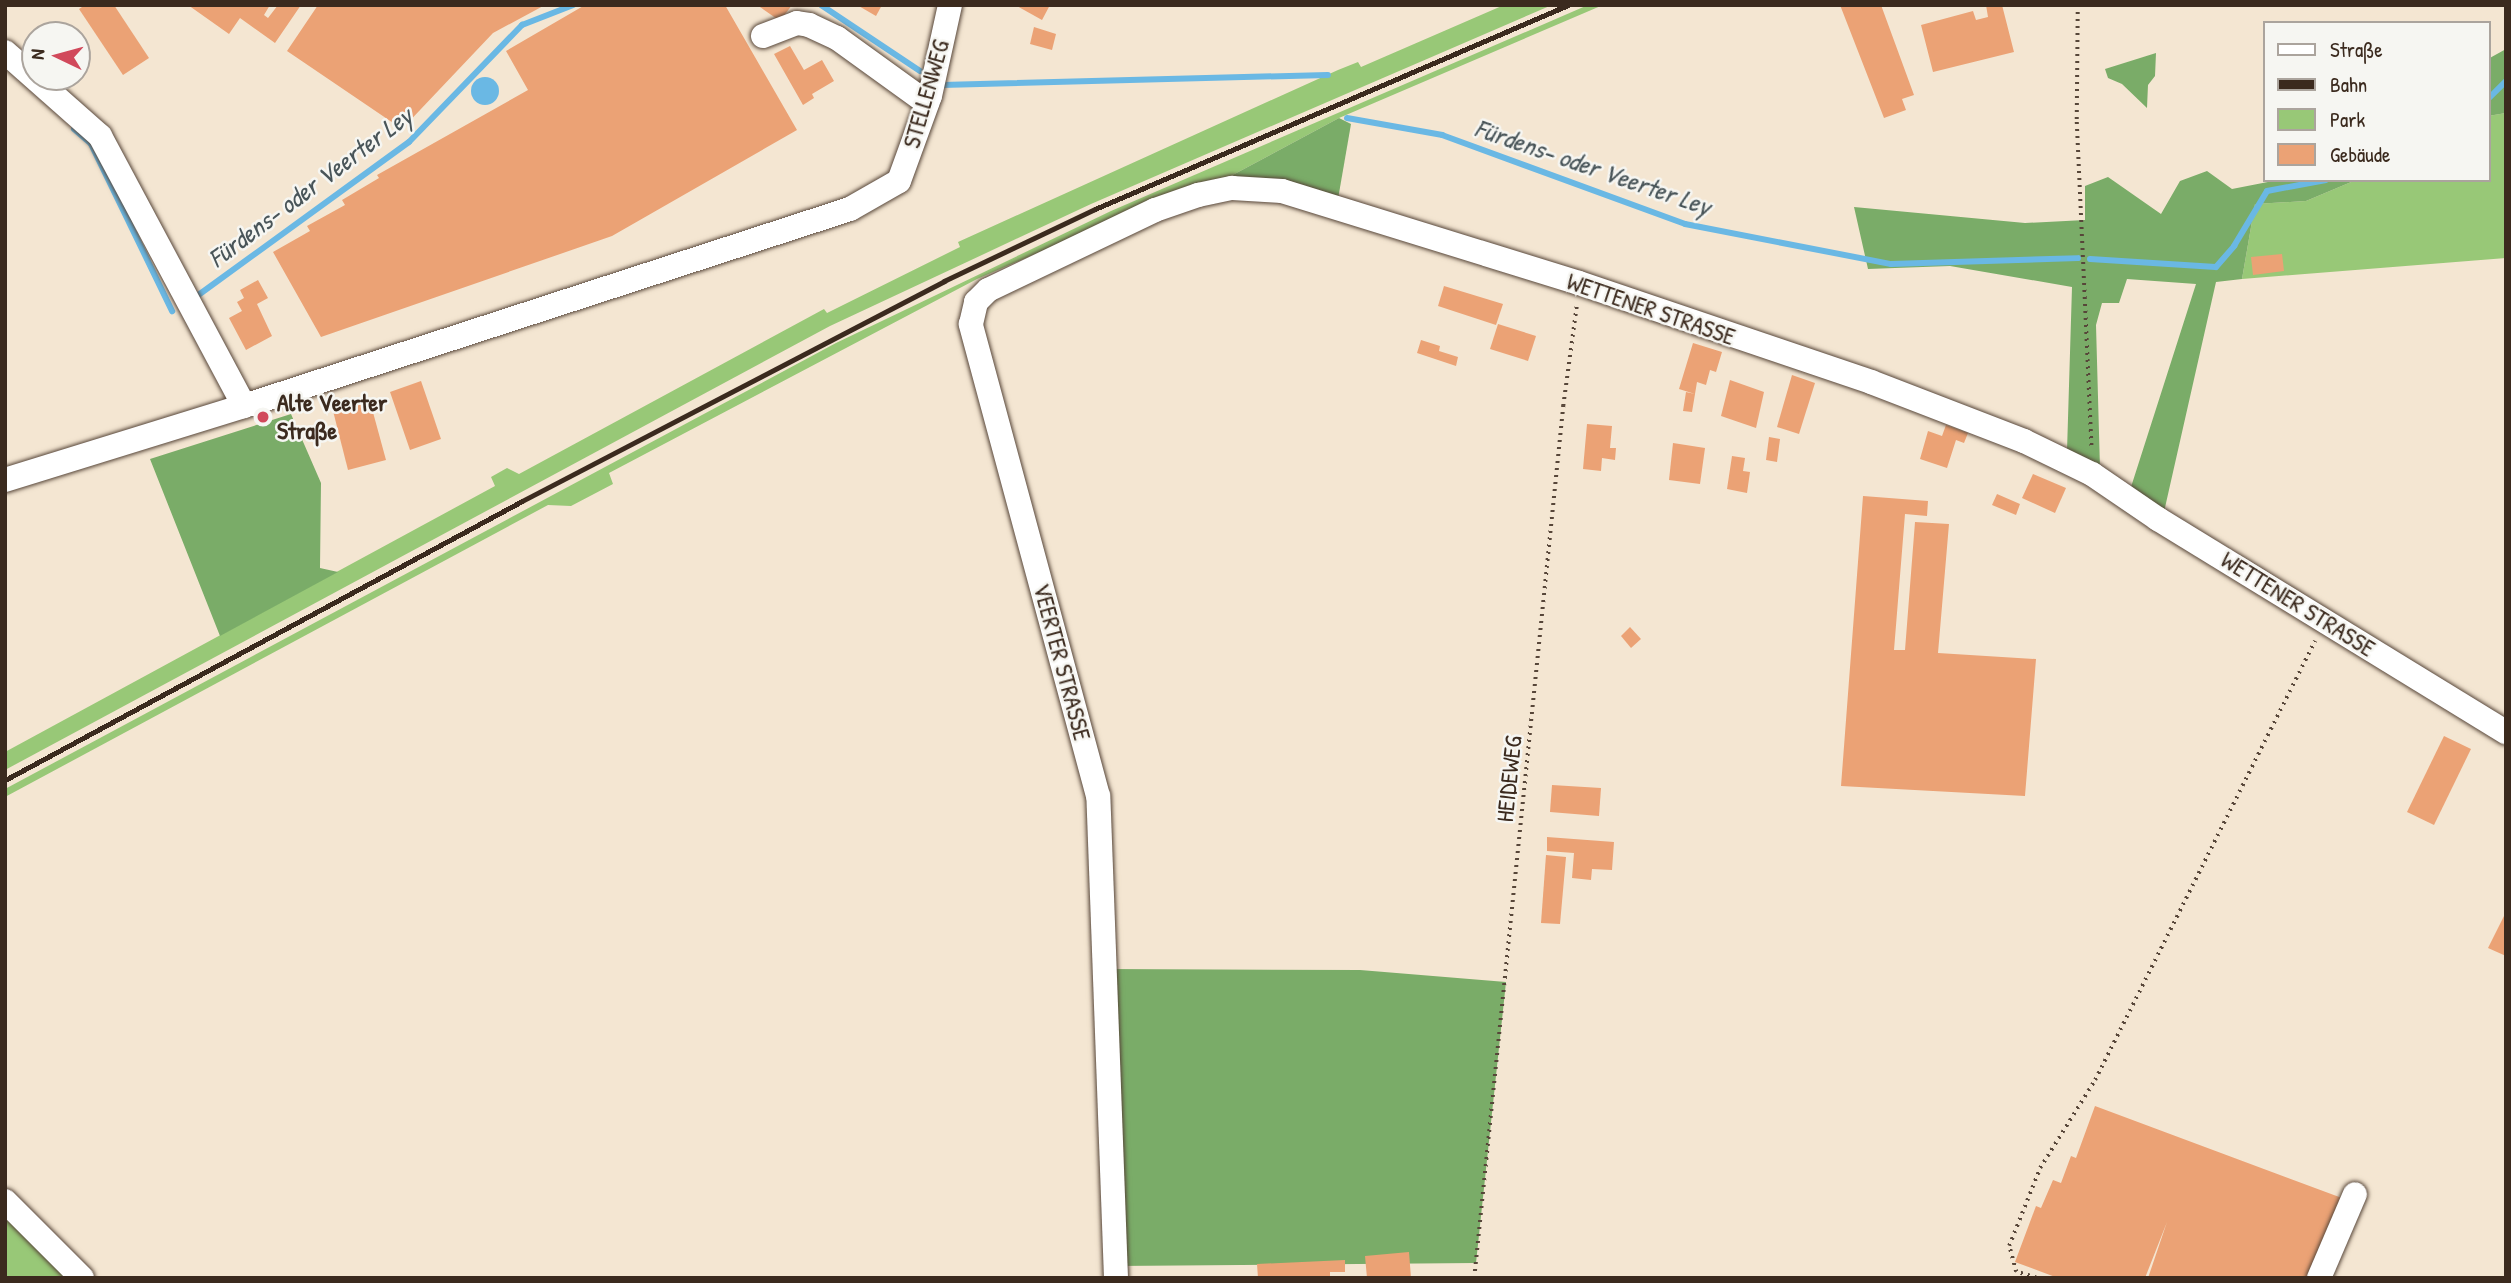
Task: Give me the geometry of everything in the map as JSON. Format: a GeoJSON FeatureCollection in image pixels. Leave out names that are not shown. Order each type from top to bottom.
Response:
{"type":"FeatureCollection","features":[{"type":"Feature","properties":{"kind":"street","name":"STELLENWEG"},"geometry":{"type":"LineString","coordinates":[[244,406],[850,209],[899,181],[927,103],[950,5]]}},
{"type":"Feature","properties":{"kind":"street"},"geometry":{"type":"LineString","coordinates":[[763,36],[797,23],[809,25],[837,38],[927,103]]}},
{"type":"Feature","properties":{"kind":"street"},"geometry":{"type":"LineString","coordinates":[[5,52],[100,136],[244,406],[5,480]]}},
{"type":"Feature","properties":{"kind":"street","name":"WETTENER STRASSE"},"geometry":{"type":"LineString","coordinates":[[1198,195],[1232,188],[1282,191],[1579,283],[1871,382],[2024,441],[2092,474],[2158,519],[2506,732]]}},
{"type":"Feature","properties":{"kind":"street","name":"VEERTER STRASSE"},"geometry":{"type":"LineString","coordinates":[[1116,1278],[1098,796],[971,324],[976,302],[988,289],[1155,209],[1198,195]]}},
{"type":"Feature","properties":{"kind":"street"},"geometry":{"type":"LineString","coordinates":[[2319,1278],[2355,1194]]}},
{"type":"Feature","properties":{"kind":"street"},"geometry":{"type":"LineString","coordinates":[[5,1201],[82,1278]]}},
{"type":"Feature","properties":{"kind":"path"},"geometry":{"type":"LineString","coordinates":[[2078,5],[2077,122],[2092,474]]}},
{"type":"Feature","properties":{"kind":"path","name":"HEIDEWEG"},"geometry":{"type":"LineString","coordinates":[[1474,1278],[1563,406],[1579,283]]}},
{"type":"Feature","properties":{"kind":"path"},"geometry":{"type":"LineString","coordinates":[[2036,1278],[2017,1272],[2009,1246],[2040,1168],[2095,1080],[2326,620]]}},
{"type":"Feature","properties":{"kind":"green space"},"geometry":{"type":"Polygon","coordinates":[[[1504,5],[1552,5],[1091,204],[830,326],[5,770],[5,752],[495,486],[491,477],[507,468],[519,474],[824,309],[827,313],[960,247],[958,242],[1338,70],[1358,62],[1361,67],[1504,5]]]}},
{"type":"Feature","properties":{"kind":"green space"},"geometry":{"type":"Polygon","coordinates":[[[1588,5],[1603,5],[1339,118],[1227,178],[1158,201],[977,279],[609,473],[613,484],[571,506],[548,505],[5,797],[5,789],[836,343],[1111,211],[1588,5]]]}},
{"type":"Feature","properties":{"kind":"green space"},"geometry":{"type":"Polygon","coordinates":[[[2506,49],[2506,113],[2490,116],[2490,58],[2506,49]]]}},
{"type":"Feature","properties":{"kind":"green space"},"geometry":{"type":"Polygon","coordinates":[[[2156,53],[2155,76],[2148,85],[2147,108],[2122,84],[2108,78],[2105,69],[2156,53]]]}},
{"type":"Feature","properties":{"kind":"green space"},"geometry":{"type":"Polygon","coordinates":[[[2506,113],[2506,258],[2242,279],[2255,204],[2306,201],[2351,182],[2490,182],[2490,116],[2506,113]]]}},
{"type":"Feature","properties":{"kind":"green space"},"geometry":{"type":"Polygon","coordinates":[[[1339,118],[1351,124],[1338,199],[1227,178],[1339,118]]]}},
{"type":"Feature","properties":{"kind":"green space"},"geometry":{"type":"Polygon","coordinates":[[[2207,171],[2232,189],[2268,182],[2351,182],[2306,201],[2255,204],[2242,279],[2216,282],[2164,512],[2131,487],[2196,284],[2127,279],[2119,303],[2102,303],[2096,325],[2100,469],[2067,451],[2072,287],[1950,266],[1868,269],[1854,207],[2025,223],[2085,220],[2085,186],[2108,177],[2161,214],[2180,181],[2207,171]]]}},
{"type":"Feature","properties":{"kind":"green space"},"geometry":{"type":"Polygon","coordinates":[[[291,414],[321,483],[320,568],[338,572],[220,636],[150,459],[291,414]]]}},
{"type":"Feature","properties":{"kind":"green space"},"geometry":{"type":"Polygon","coordinates":[[[1106,969],[1360,970],[1506,982],[1476,1263],[1116,1266],[1106,969]]]}},
{"type":"Feature","properties":{"kind":"green space"},"geometry":{"type":"Polygon","coordinates":[[[5,1190],[88,1278],[5,1278],[5,1190]]]}},
{"type":"Feature","properties":{"kind":"water"},"geometry":{"type":"Polygon","coordinates":[[[485,77],[495,81],[499,91],[495,101],[485,105],[475,101],[471,91],[475,81],[485,77]]]}},
{"type":"Feature","properties":{"kind":"building"},"geometry":{"type":"Polygon","coordinates":[[[85,5],[114,5],[149,58],[123,75],[91,27],[91,21],[87,21],[79,9],[85,5]]]}},
{"type":"Feature","properties":{"kind":"building"},"geometry":{"type":"Polygon","coordinates":[[[188,5],[270,5],[264,15],[268,18],[278,5],[301,5],[275,43],[240,18],[229,34],[188,5]]]}},
{"type":"Feature","properties":{"kind":"building"},"geometry":{"type":"Polygon","coordinates":[[[318,5],[545,5],[493,33],[402,129],[287,51],[318,5]]]}},
{"type":"Feature","properties":{"kind":"building"},"geometry":{"type":"Polygon","coordinates":[[[585,5],[725,5],[797,130],[612,236],[321,337],[273,252],[310,231],[307,226],[345,205],[342,200],[379,178],[377,175],[528,90],[506,51],[585,5]]]}},
{"type":"Feature","properties":{"kind":"building"},"geometry":{"type":"Polygon","coordinates":[[[757,5],[792,5],[780,21],[757,5]]]}},
{"type":"Feature","properties":{"kind":"building"},"geometry":{"type":"Polygon","coordinates":[[[857,5],[882,5],[876,16],[857,5]]]}},
{"type":"Feature","properties":{"kind":"building"},"geometry":{"type":"Polygon","coordinates":[[[1015,5],[1050,5],[1042,20],[1015,5]]]}},
{"type":"Feature","properties":{"kind":"building"},"geometry":{"type":"Polygon","coordinates":[[[1840,5],[1881,5],[1914,95],[1902,99],[1906,110],[1884,118],[1840,5]]]}},
{"type":"Feature","properties":{"kind":"building"},"geometry":{"type":"Polygon","coordinates":[[[1986,5],[2002,5],[2014,52],[1933,72],[1921,25],[1973,11],[1976,20],[1988,17],[1986,5]]]}},
{"type":"Feature","properties":{"kind":"building"},"geometry":{"type":"Polygon","coordinates":[[[1034,27],[1056,34],[1052,50],[1030,44],[1034,27]]]}},
{"type":"Feature","properties":{"kind":"building"},"geometry":{"type":"Polygon","coordinates":[[[790,46],[804,70],[822,60],[834,81],[812,94],[814,98],[803,105],[774,54],[790,46]]]}},
{"type":"Feature","properties":{"kind":"building"},"geometry":{"type":"Polygon","coordinates":[[[2282,254],[2284,271],[2253,275],[2251,257],[2282,254]]]}},
{"type":"Feature","properties":{"kind":"building"},"geometry":{"type":"Polygon","coordinates":[[[258,280],[268,298],[257,304],[272,336],[246,350],[229,318],[242,311],[237,302],[244,298],[240,290],[258,280]]]}},
{"type":"Feature","properties":{"kind":"building"},"geometry":{"type":"Polygon","coordinates":[[[1444,286],[1503,304],[1496,325],[1438,306],[1444,286]]]}},
{"type":"Feature","properties":{"kind":"building"},"geometry":{"type":"Polygon","coordinates":[[[1498,324],[1536,336],[1528,361],[1490,349],[1498,324]]]}},
{"type":"Feature","properties":{"kind":"building"},"geometry":{"type":"Polygon","coordinates":[[[1421,340],[1440,346],[1439,351],[1458,357],[1456,366],[1417,353],[1421,340]]]}},
{"type":"Feature","properties":{"kind":"building"},"geometry":{"type":"Polygon","coordinates":[[[1693,343],[1722,352],[1716,372],[1710,370],[1706,385],[1697,382],[1695,394],[1679,389],[1693,343]]]}},
{"type":"Feature","properties":{"kind":"building"},"geometry":{"type":"Polygon","coordinates":[[[1792,375],[1815,383],[1799,434],[1777,427],[1792,375]]]}},
{"type":"Feature","properties":{"kind":"building"},"geometry":{"type":"Polygon","coordinates":[[[1730,380],[1764,392],[1756,428],[1721,416],[1730,380]]]}},
{"type":"Feature","properties":{"kind":"building"},"geometry":{"type":"Polygon","coordinates":[[[421,381],[441,439],[410,450],[390,392],[421,381]]]}},
{"type":"Feature","properties":{"kind":"building"},"geometry":{"type":"Polygon","coordinates":[[[1686,392],[1695,394],[1692,412],[1683,411],[1686,392]]]}},
{"type":"Feature","properties":{"kind":"building"},"geometry":{"type":"Polygon","coordinates":[[[363,399],[371,405],[386,460],[348,470],[332,407],[363,399]]]}},
{"type":"Feature","properties":{"kind":"building"},"geometry":{"type":"Polygon","coordinates":[[[1587,424],[1612,426],[1610,448],[1616,448],[1615,460],[1602,458],[1601,471],[1583,469],[1587,424]]]}},
{"type":"Feature","properties":{"kind":"building"},"geometry":{"type":"Polygon","coordinates":[[[1946,425],[1968,433],[1964,443],[1956,440],[1947,468],[1920,459],[1928,431],[1942,436],[1946,425]]]}},
{"type":"Feature","properties":{"kind":"building"},"geometry":{"type":"Polygon","coordinates":[[[1769,437],[1780,439],[1777,462],[1766,460],[1769,437]]]}},
{"type":"Feature","properties":{"kind":"building"},"geometry":{"type":"Polygon","coordinates":[[[1673,443],[1705,448],[1700,484],[1669,480],[1673,443]]]}},
{"type":"Feature","properties":{"kind":"building"},"geometry":{"type":"Polygon","coordinates":[[[1732,456],[1745,458],[1743,471],[1750,472],[1747,493],[1727,489],[1732,456]]]}},
{"type":"Feature","properties":{"kind":"building"},"geometry":{"type":"Polygon","coordinates":[[[2033,474],[2066,488],[2055,513],[2022,498],[2033,474]]]}},
{"type":"Feature","properties":{"kind":"building"},"geometry":{"type":"Polygon","coordinates":[[[1997,494],[2020,504],[2016,515],[1992,505],[1997,494]]]}},
{"type":"Feature","properties":{"kind":"building"},"geometry":{"type":"Polygon","coordinates":[[[1863,496],[1928,501],[1927,516],[1905,514],[1894,650],[1905,650],[1915,522],[1949,524],[1938,653],[2036,659],[2025,796],[1841,786],[1863,496]]]}},
{"type":"Feature","properties":{"kind":"building"},"geometry":{"type":"Polygon","coordinates":[[[1630,627],[1641,639],[1631,648],[1621,636],[1630,627]]]}},
{"type":"Feature","properties":{"kind":"building"},"geometry":{"type":"Polygon","coordinates":[[[2444,736],[2471,749],[2434,825],[2407,812],[2444,736]]]}},
{"type":"Feature","properties":{"kind":"building"},"geometry":{"type":"Polygon","coordinates":[[[1552,785],[1601,788],[1599,816],[1550,812],[1552,785]]]}},
{"type":"Feature","properties":{"kind":"building"},"geometry":{"type":"Polygon","coordinates":[[[1547,837],[1614,842],[1612,870],[1592,869],[1591,880],[1572,878],[1574,853],[1547,851],[1547,837]]]}},
{"type":"Feature","properties":{"kind":"building"},"geometry":{"type":"Polygon","coordinates":[[[1546,855],[1566,857],[1560,924],[1541,923],[1546,855]]]}},
{"type":"Feature","properties":{"kind":"building"},"geometry":{"type":"Polygon","coordinates":[[[2506,912],[2506,956],[2488,948],[2506,912]]]}},
{"type":"Feature","properties":{"kind":"building"},"geometry":{"type":"Polygon","coordinates":[[[2095,1106],[2350,1201],[2311,1278],[2148,1278],[2167,1222],[2145,1278],[2058,1278],[2015,1262],[2036,1206],[2041,1208],[2053,1180],[2061,1183],[2071,1156],[2076,1158],[2095,1106]]]}},
{"type":"Feature","properties":{"kind":"building"},"geometry":{"type":"Polygon","coordinates":[[[1409,1252],[1411,1278],[1367,1278],[1365,1256],[1409,1252]]]}},
{"type":"Feature","properties":{"kind":"building"},"geometry":{"type":"Polygon","coordinates":[[[1345,1260],[1345,1272],[1330,1272],[1330,1278],[1258,1278],[1257,1264],[1345,1260]]]}},
{"type":"Feature","properties":{"kind":"waterway","name":"Fürdens- oder Veerter Ley"},"geometry":{"type":"LineString","coordinates":[[197,296],[409,142],[522,25],[573,5]]}},
{"type":"Feature","properties":{"kind":"waterway","name":"Fürdens- oder Veerter Ley"},"geometry":{"type":"LineString","coordinates":[[821,5],[920,71]]}},
{"type":"Feature","properties":{"kind":"waterway","name":"Fürdens- oder Veerter Ley"},"geometry":{"type":"LineString","coordinates":[[942,85],[1328,75]]}},
{"type":"Feature","properties":{"kind":"waterway","name":"Fürdens- oder Veerter Ley"},"geometry":{"type":"LineString","coordinates":[[2490,97],[2506,81]]}},
{"type":"Feature","properties":{"kind":"waterway","name":"Fürdens- oder Veerter Ley"},"geometry":{"type":"LineString","coordinates":[[1347,118],[1442,135],[1685,224],[1891,264],[2078,258]]}},
{"type":"Feature","properties":{"kind":"waterway","name":"Fürdens- oder Veerter Ley"},"geometry":{"type":"LineString","coordinates":[[74,129],[91,144],[172,311]]}},
{"type":"Feature","properties":{"kind":"waterway","name":"Fürdens- oder Veerter Ley"},"geometry":{"type":"LineString","coordinates":[[2090,259],[2216,267],[2234,246],[2267,191],[2315,182]]}},
{"type":"Feature","properties":{"kind":"railway"},"geometry":{"type":"LineString","coordinates":[[5,780],[522,501],[944,281],[1095,209],[1568,5]]}},
{"type":"Feature","properties":{"kind":"place","name":"Alte Veerter Straße"},"geometry":{"type":"Point","coordinates":[263,417]}}]}
